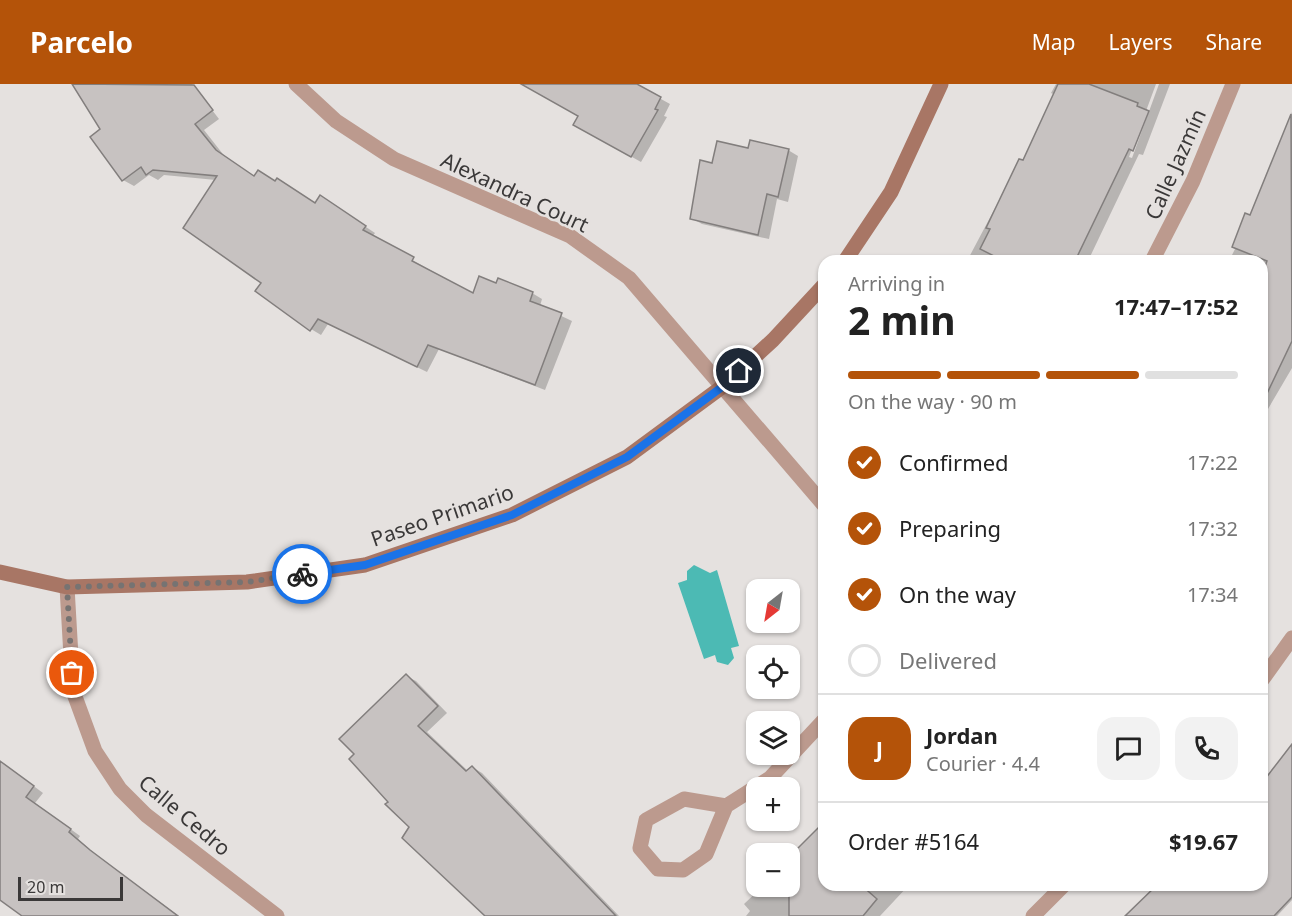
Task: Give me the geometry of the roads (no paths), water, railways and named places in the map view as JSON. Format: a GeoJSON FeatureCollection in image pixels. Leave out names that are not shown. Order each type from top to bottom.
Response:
{"type":"FeatureCollection","features":[{"type":"Feature","properties":{"kind":"street","name":"Alexandra Court"},"geometry":{"type":"LineString","coordinates":[[296,84],[336,121],[394,159],[570,236],[629,278],[818,498]]}},
{"type":"Feature","properties":{"kind":"street"},"geometry":{"type":"LineString","coordinates":[[849,255],[891,192],[941,84]]}},
{"type":"Feature","properties":{"kind":"street","name":"Calle Jazmín"},"geometry":{"type":"LineString","coordinates":[[1155,255],[1193,181],[1233,84]]}},
{"type":"Feature","properties":{"kind":"street","name":"Paseo Primario"},"geometry":{"type":"LineString","coordinates":[[0,572],[67,587],[247,582],[365,565],[512,515],[627,457],[722,387],[773,340],[818,291]]}},
{"type":"Feature","properties":{"kind":"street","name":"Calle Cedro"},"geometry":{"type":"LineString","coordinates":[[67,587],[73,691],[95,751],[120,789],[146,815],[278,916]]}},
{"type":"Feature","properties":{"kind":"street"},"geometry":{"type":"LineString","coordinates":[[1268,672],[1292,638]]}},
{"type":"Feature","properties":{"kind":"street"},"geometry":{"type":"LineString","coordinates":[[726,806],[684,799],[646,820],[640,848],[658,869],[683,870],[706,854],[726,806],[770,778],[818,726]]}},
{"type":"Feature","properties":{"kind":"street"},"geometry":{"type":"LineString","coordinates":[[1033,916],[1058,891]]}},
{"type":"Feature","properties":{"kind":"water"},"geometry":{"type":"Polygon","coordinates":[[[694,565],[710,573],[717,570],[739,646],[731,648],[734,658],[728,665],[717,662],[715,655],[704,659],[678,583],[687,580],[687,571],[694,565]]]}}]}
